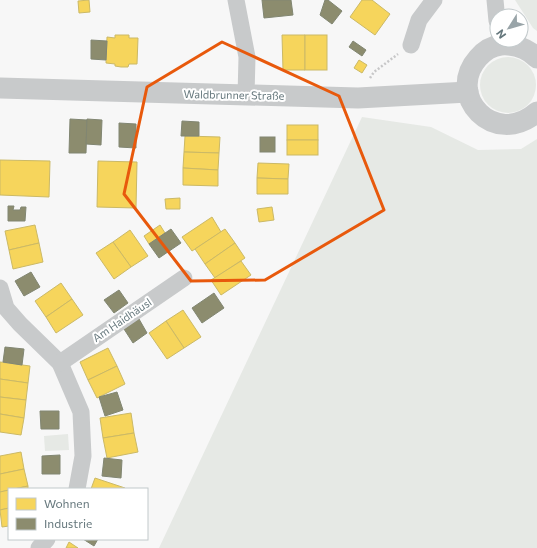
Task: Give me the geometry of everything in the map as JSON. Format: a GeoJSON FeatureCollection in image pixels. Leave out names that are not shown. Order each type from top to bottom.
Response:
{"type":"FeatureCollection","features":[{"type":"Feature","properties":{"kind":"street"},"geometry":{"type":"LineString","coordinates":[[236,0],[247,57],[246,96]]}},
{"type":"Feature","properties":{"kind":"street"},"geometry":{"type":"LineString","coordinates":[[411,45],[420,20],[434,0]]}},
{"type":"Feature","properties":{"kind":"street"},"geometry":{"type":"LineString","coordinates":[[491,48],[481,54],[474,62],[467,81],[471,102],[478,112],[486,119],[497,124],[508,125],[519,124],[529,119],[537,112]]}},
{"type":"Feature","properties":{"kind":"street"},"geometry":{"type":"LineString","coordinates":[[523,48],[531,52],[537,58]]}},
{"type":"Feature","properties":{"kind":"street","name":"Waldbrunner Straße"},"geometry":{"type":"LineString","coordinates":[[0,88],[358,98],[468,92]]}},
{"type":"Feature","properties":{"kind":"street","name":"Am Haidhäusl"},"geometry":{"type":"LineString","coordinates":[[60,363],[184,278]]}},
{"type":"Feature","properties":{"kind":"street"},"geometry":{"type":"LineString","coordinates":[[0,288],[3,315],[20,324],[60,363],[81,412],[83,456],[77,488]]}},
{"type":"Feature","properties":{"kind":"street"},"geometry":{"type":"LineString","coordinates":[[39,548],[46,540]]}},
{"type":"Feature","properties":{"kind":"path"},"geometry":{"type":"LineString","coordinates":[[370,78],[374,72],[411,45]]}},
{"type":"Feature","properties":{"kind":"highlighted area"},"geometry":{"type":"Polygon","coordinates":[[[222,42],[339,96],[384,210],[265,280],[191,281],[124,194],[147,87],[222,42]]]}},
{"type":"Feature","properties":{"kind":"shaded area"},"geometry":{"type":"Polygon","coordinates":[[[515,0],[537,0],[537,31],[529,22],[529,8],[520,8],[515,0]]]}},
{"type":"Feature","properties":{"kind":"shaded area"},"geometry":{"type":"Polygon","coordinates":[[[508,57],[519,59],[528,65],[534,74],[536,85],[534,96],[528,105],[519,111],[508,113],[497,111],[488,105],[482,96],[480,85],[482,74],[488,65],[497,59],[508,57]]]}},
{"type":"Feature","properties":{"kind":"shaded area"},"geometry":{"type":"Polygon","coordinates":[[[362,117],[431,127],[478,150],[521,149],[537,139],[537,548],[159,548],[362,117]]]}},
{"type":"Feature","properties":{"kind":"shaded area"},"geometry":{"type":"Polygon","coordinates":[[[68,434],[69,450],[45,451],[44,436],[68,434]]]}},
{"type":"Feature","properties":{"kind":"building: Wohnen"},"geometry":{"type":"Polygon","coordinates":[[[89,0],[90,12],[79,13],[78,1],[89,0]]]}},
{"type":"Feature","properties":{"kind":"building: Wohnen"},"geometry":{"type":"Polygon","coordinates":[[[362,0],[372,0],[390,14],[375,35],[350,17],[362,0]]]}},
{"type":"Feature","properties":{"kind":"building: Wohnen"},"geometry":{"type":"Polygon","coordinates":[[[115,35],[129,35],[129,38],[138,38],[137,64],[129,64],[128,67],[121,67],[115,66],[115,64],[106,63],[107,37],[115,38],[115,35]]]}},
{"type":"Feature","properties":{"kind":"building: Wohnen"},"geometry":{"type":"Polygon","coordinates":[[[282,35],[305,35],[305,70],[283,70],[282,35]]]}},
{"type":"Feature","properties":{"kind":"building: Wohnen"},"geometry":{"type":"Polygon","coordinates":[[[305,35],[327,35],[327,70],[305,70],[305,35]]]}},
{"type":"Feature","properties":{"kind":"building: Wohnen"},"geometry":{"type":"Polygon","coordinates":[[[359,60],[367,65],[362,73],[354,68],[359,60]]]}},
{"type":"Feature","properties":{"kind":"building: Wohnen"},"geometry":{"type":"Polygon","coordinates":[[[287,125],[318,125],[318,140],[287,140],[287,125]]]}},
{"type":"Feature","properties":{"kind":"building: Wohnen"},"geometry":{"type":"Polygon","coordinates":[[[185,136],[220,137],[219,153],[184,152],[185,136]]]}},
{"type":"Feature","properties":{"kind":"building: Wohnen"},"geometry":{"type":"Polygon","coordinates":[[[287,140],[318,140],[318,155],[287,155],[287,140]]]}},
{"type":"Feature","properties":{"kind":"building: Wohnen"},"geometry":{"type":"Polygon","coordinates":[[[184,152],[219,153],[218,170],[183,168],[184,152]]]}},
{"type":"Feature","properties":{"kind":"building: Wohnen"},"geometry":{"type":"Polygon","coordinates":[[[0,160],[50,161],[49,197],[0,195],[0,160]]]}},
{"type":"Feature","properties":{"kind":"building: Wohnen"},"geometry":{"type":"Polygon","coordinates":[[[98,161],[137,162],[136,208],[97,207],[98,161]]]}},
{"type":"Feature","properties":{"kind":"building: Wohnen"},"geometry":{"type":"Polygon","coordinates":[[[258,163],[289,164],[288,179],[257,178],[258,163]]]}},
{"type":"Feature","properties":{"kind":"building: Wohnen"},"geometry":{"type":"Polygon","coordinates":[[[183,168],[218,170],[218,186],[183,185],[183,168]]]}},
{"type":"Feature","properties":{"kind":"building: Wohnen"},"geometry":{"type":"Polygon","coordinates":[[[257,178],[288,179],[288,194],[257,194],[257,178]]]}},
{"type":"Feature","properties":{"kind":"building: Wohnen"},"geometry":{"type":"Polygon","coordinates":[[[180,198],[180,209],[166,209],[165,199],[180,198]]]}},
{"type":"Feature","properties":{"kind":"building: Wohnen"},"geometry":{"type":"Polygon","coordinates":[[[272,207],[274,220],[259,222],[257,209],[272,207]]]}},
{"type":"Feature","properties":{"kind":"building: Wohnen"},"geometry":{"type":"Polygon","coordinates":[[[212,217],[221,232],[192,251],[182,237],[212,217]]]}},
{"type":"Feature","properties":{"kind":"building: Wohnen"},"geometry":{"type":"Polygon","coordinates":[[[35,225],[39,243],[9,250],[5,231],[35,225]]]}},
{"type":"Feature","properties":{"kind":"building: Wohnen"},"geometry":{"type":"Polygon","coordinates":[[[160,225],[165,233],[149,244],[144,236],[160,225]]]}},
{"type":"Feature","properties":{"kind":"building: Wohnen"},"geometry":{"type":"Polygon","coordinates":[[[225,229],[235,243],[205,264],[195,249],[225,229]]]}},
{"type":"Feature","properties":{"kind":"building: Wohnen"},"geometry":{"type":"Polygon","coordinates":[[[130,230],[148,256],[131,267],[113,242],[130,230]]]}},
{"type":"Feature","properties":{"kind":"building: Wohnen"},"geometry":{"type":"Polygon","coordinates":[[[113,242],[131,267],[114,279],[96,253],[113,242]]]}},
{"type":"Feature","properties":{"kind":"building: Wohnen"},"geometry":{"type":"Polygon","coordinates":[[[39,243],[43,262],[13,269],[9,250],[39,243]]]}},
{"type":"Feature","properties":{"kind":"building: Wohnen"},"geometry":{"type":"Polygon","coordinates":[[[235,243],[245,258],[215,278],[205,264],[235,243]]]}},
{"type":"Feature","properties":{"kind":"building: Wohnen"},"geometry":{"type":"Polygon","coordinates":[[[241,261],[251,275],[221,295],[211,280],[241,261]]]}},
{"type":"Feature","properties":{"kind":"building: Wohnen"},"geometry":{"type":"Polygon","coordinates":[[[61,283],[72,299],[46,317],[35,301],[61,283]]]}},
{"type":"Feature","properties":{"kind":"building: Wohnen"},"geometry":{"type":"Polygon","coordinates":[[[72,299],[83,315],[56,333],[46,317],[72,299]]]}},
{"type":"Feature","properties":{"kind":"building: Wohnen"},"geometry":{"type":"Polygon","coordinates":[[[183,310],[201,337],[184,348],[166,321],[183,310]]]}},
{"type":"Feature","properties":{"kind":"building: Wohnen"},"geometry":{"type":"Polygon","coordinates":[[[166,321],[184,348],[167,359],[149,333],[166,321]]]}},
{"type":"Feature","properties":{"kind":"building: Wohnen"},"geometry":{"type":"Polygon","coordinates":[[[108,348],[117,366],[88,380],[80,362],[108,348]]]}},
{"type":"Feature","properties":{"kind":"building: Wohnen"},"geometry":{"type":"Polygon","coordinates":[[[0,362],[30,366],[28,383],[0,379],[0,362]]]}},
{"type":"Feature","properties":{"kind":"building: Wohnen"},"geometry":{"type":"Polygon","coordinates":[[[117,366],[125,384],[97,398],[88,380],[117,366]]]}},
{"type":"Feature","properties":{"kind":"building: Wohnen"},"geometry":{"type":"Polygon","coordinates":[[[0,379],[28,383],[26,400],[0,397],[0,379]]]}},
{"type":"Feature","properties":{"kind":"building: Wohnen"},"geometry":{"type":"Polygon","coordinates":[[[0,397],[26,400],[24,418],[0,414],[0,397]]]}},
{"type":"Feature","properties":{"kind":"building: Wohnen"},"geometry":{"type":"Polygon","coordinates":[[[131,413],[134,433],[103,438],[100,418],[131,413]]]}},
{"type":"Feature","properties":{"kind":"building: Wohnen"},"geometry":{"type":"Polygon","coordinates":[[[0,414],[24,418],[21,435],[0,432],[0,414]]]}},
{"type":"Feature","properties":{"kind":"building: Wohnen"},"geometry":{"type":"Polygon","coordinates":[[[134,433],[138,452],[107,458],[103,438],[134,433]]]}},
{"type":"Feature","properties":{"kind":"building: Wohnen"},"geometry":{"type":"Polygon","coordinates":[[[21,452],[24,469],[0,474],[0,456],[21,452]]]}},
{"type":"Feature","properties":{"kind":"building: Wohnen"},"geometry":{"type":"Polygon","coordinates":[[[24,469],[28,486],[8,488],[8,490],[0,492],[0,474],[24,469]]]}},
{"type":"Feature","properties":{"kind":"building: Wohnen"},"geometry":{"type":"Polygon","coordinates":[[[95,478],[125,488],[91,488],[95,478]]]}},
{"type":"Feature","properties":{"kind":"building: Wohnen"},"geometry":{"type":"Polygon","coordinates":[[[8,490],[8,508],[0,510],[0,492],[8,490]]]}},
{"type":"Feature","properties":{"kind":"building: Wohnen"},"geometry":{"type":"Polygon","coordinates":[[[8,508],[8,526],[2,527],[0,510],[8,508]]]}},
{"type":"Feature","properties":{"kind":"building: Wohnen"},"geometry":{"type":"Polygon","coordinates":[[[69,542],[78,548],[66,548],[69,542]]]}},
{"type":"Feature","properties":{"kind":"building: Industrie"},"geometry":{"type":"Polygon","coordinates":[[[262,0],[291,0],[293,15],[264,18],[262,0]]]}},
{"type":"Feature","properties":{"kind":"building: Industrie"},"geometry":{"type":"Polygon","coordinates":[[[325,0],[328,0],[342,11],[332,24],[320,15],[325,0]]]}},
{"type":"Feature","properties":{"kind":"building: Industrie"},"geometry":{"type":"Polygon","coordinates":[[[91,40],[107,41],[106,60],[91,59],[91,40]]]}},
{"type":"Feature","properties":{"kind":"building: Industrie"},"geometry":{"type":"Polygon","coordinates":[[[353,41],[366,50],[362,56],[349,47],[353,41]]]}},
{"type":"Feature","properties":{"kind":"building: Industrie"},"geometry":{"type":"Polygon","coordinates":[[[70,119],[87,120],[86,153],[69,153],[70,119]]]}},
{"type":"Feature","properties":{"kind":"building: Industrie"},"geometry":{"type":"Polygon","coordinates":[[[87,119],[102,120],[101,145],[86,144],[87,119]]]}},
{"type":"Feature","properties":{"kind":"building: Industrie"},"geometry":{"type":"Polygon","coordinates":[[[182,121],[199,122],[199,136],[181,136],[182,121]]]}},
{"type":"Feature","properties":{"kind":"building: Industrie"},"geometry":{"type":"Polygon","coordinates":[[[119,123],[136,124],[136,148],[119,147],[119,123]]]}},
{"type":"Feature","properties":{"kind":"building: Industrie"},"geometry":{"type":"Polygon","coordinates":[[[260,137],[275,137],[275,152],[260,152],[260,137]]]}},
{"type":"Feature","properties":{"kind":"building: Industrie"},"geometry":{"type":"Polygon","coordinates":[[[8,206],[14,206],[13,210],[20,210],[21,207],[26,207],[25,221],[8,221],[8,206]]]}},
{"type":"Feature","properties":{"kind":"building: Industrie"},"geometry":{"type":"Polygon","coordinates":[[[171,229],[181,243],[159,258],[149,244],[171,229]]]}},
{"type":"Feature","properties":{"kind":"building: Industrie"},"geometry":{"type":"Polygon","coordinates":[[[31,272],[40,287],[24,296],[15,281],[31,272]]]}},
{"type":"Feature","properties":{"kind":"building: Industrie"},"geometry":{"type":"Polygon","coordinates":[[[119,290],[128,303],[114,313],[104,300],[119,290]]]}},
{"type":"Feature","properties":{"kind":"building: Industrie"},"geometry":{"type":"Polygon","coordinates":[[[214,293],[224,308],[202,323],[192,308],[214,293]]]}},
{"type":"Feature","properties":{"kind":"building: Industrie"},"geometry":{"type":"Polygon","coordinates":[[[139,319],[147,333],[133,343],[124,329],[139,319]]]}},
{"type":"Feature","properties":{"kind":"building: Industrie"},"geometry":{"type":"Polygon","coordinates":[[[5,347],[24,349],[22,365],[3,362],[5,347]]]}},
{"type":"Feature","properties":{"kind":"building: Industrie"},"geometry":{"type":"Polygon","coordinates":[[[117,392],[123,410],[105,416],[99,397],[117,392]]]}},
{"type":"Feature","properties":{"kind":"building: Industrie"},"geometry":{"type":"Polygon","coordinates":[[[40,411],[59,411],[59,429],[41,429],[40,411]]]}},
{"type":"Feature","properties":{"kind":"building: Industrie"},"geometry":{"type":"Polygon","coordinates":[[[60,455],[60,474],[42,474],[42,456],[60,455]]]}},
{"type":"Feature","properties":{"kind":"building: Industrie"},"geometry":{"type":"Polygon","coordinates":[[[104,458],[122,460],[121,478],[102,476],[104,458]]]}},
{"type":"Feature","properties":{"kind":"building: Industrie"},"geometry":{"type":"Polygon","coordinates":[[[85,540],[97,540],[94,546],[85,540]]]}}]}
